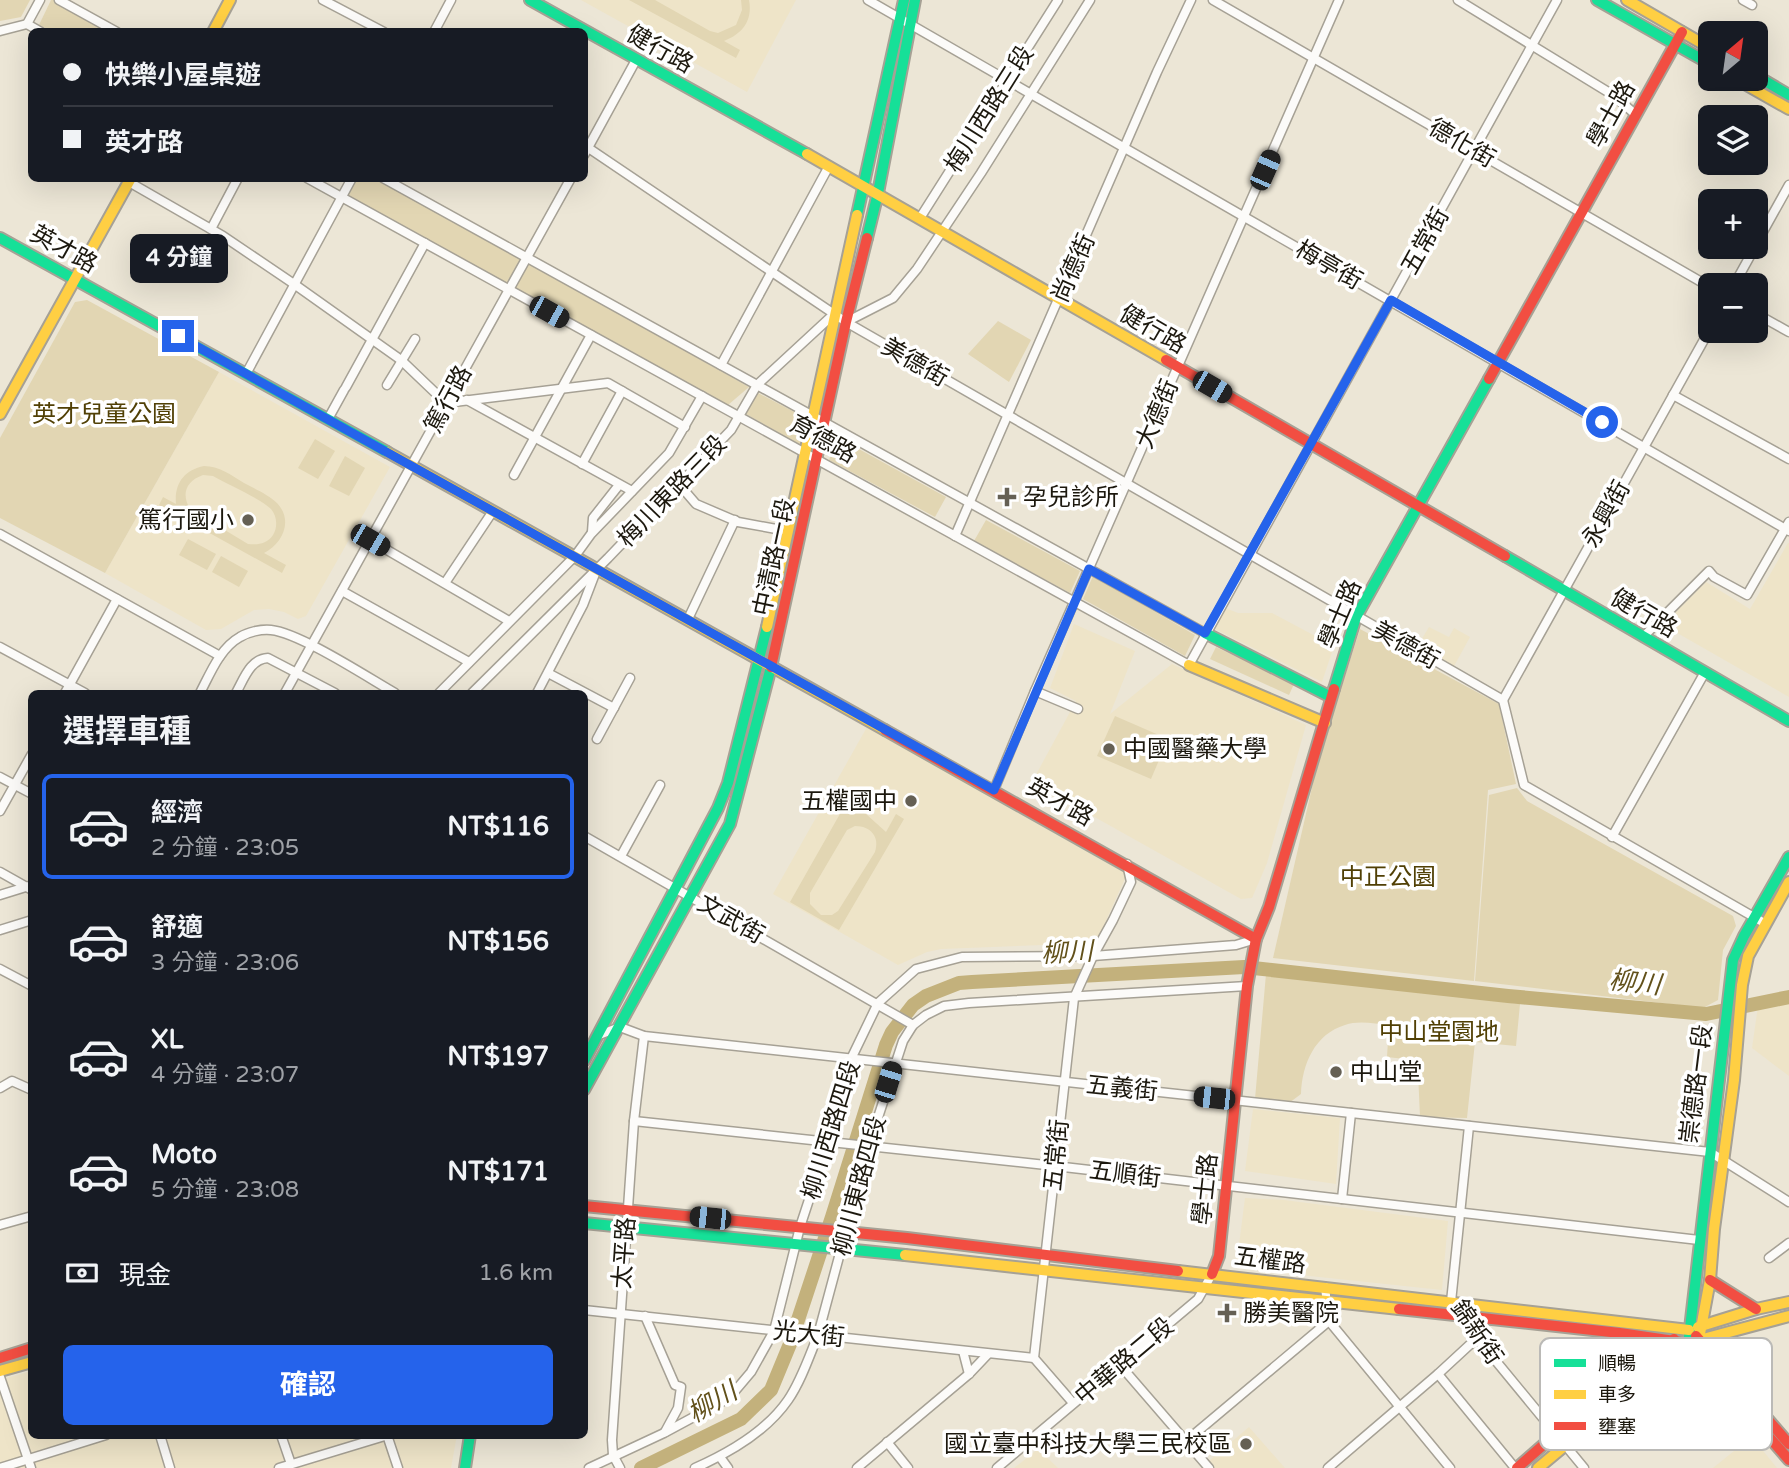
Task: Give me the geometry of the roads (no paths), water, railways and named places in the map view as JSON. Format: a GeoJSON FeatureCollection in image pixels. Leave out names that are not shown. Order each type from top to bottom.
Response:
{"type":"FeatureCollection","features":[{"type":"Feature","properties":{"kind":"main road"},"geometry":{"type":"LineString","coordinates":[[215,28],[230,0]]}},
{"type":"Feature","properties":{"kind":"main road","name":"健行路"},"geometry":{"type":"LineString","coordinates":[[530,0],[579,28]]}},
{"type":"Feature","properties":{"kind":"main road","name":"中清路一段"},"geometry":{"type":"LineString","coordinates":[[588,1083],[730,824],[771,665],[846,321],[878,193],[905,21],[904,0]]}},
{"type":"Feature","properties":{"kind":"main road","name":"中清路一段"},"geometry":{"type":"LineString","coordinates":[[588,1054],[677,889],[728,783],[759,658],[862,185],[905,21],[915,0]]}},
{"type":"Feature","properties":{"kind":"main road"},"geometry":{"type":"LineString","coordinates":[[1597,0],[1698,57]]}},
{"type":"Feature","properties":{"kind":"main road"},"geometry":{"type":"LineString","coordinates":[[1627,0],[1698,41]]}},
{"type":"Feature","properties":{"kind":"main road","name":"學士路"},"geometry":{"type":"LineString","coordinates":[[1212,1275],[1219,1256],[1248,981],[1256,939],[1269,907],[1356,617],[1682,32]]}},
{"type":"Feature","properties":{"kind":"main road","name":"健行路"},"geometry":{"type":"LineString","coordinates":[[588,33],[878,193],[1789,720]]}},
{"type":"Feature","properties":{"kind":"main road"},"geometry":{"type":"LineString","coordinates":[[1768,83],[1789,95]]}},
{"type":"Feature","properties":{"kind":"main road"},"geometry":{"type":"LineString","coordinates":[[1757,91],[1789,109]]}},
{"type":"Feature","properties":{"kind":"main road"},"geometry":{"type":"LineString","coordinates":[[0,414],[129,182]]}},
{"type":"Feature","properties":{"kind":"main road","name":"英才路"},"geometry":{"type":"LineString","coordinates":[[0,238],[759,658],[1256,939]]}},
{"type":"Feature","properties":{"kind":"main road","name":"育德路"},"geometry":{"type":"LineString","coordinates":[[1205,633],[1331,697]]}},
{"type":"Feature","properties":{"kind":"main road","name":"育德路"},"geometry":{"type":"LineString","coordinates":[[1189,665],[1325,723]]}},
{"type":"Feature","properties":{"kind":"main road","name":"崇德路一段"},"geometry":{"type":"LineString","coordinates":[[1689,1329],[1728,990],[1736,952],[1789,857]]}},
{"type":"Feature","properties":{"kind":"main road","name":"崇德路一段"},"geometry":{"type":"LineString","coordinates":[[1695,1338],[1702,1326],[1710,1280],[1734,1080],[1741,985],[1748,956],[1789,882]]}},
{"type":"Feature","properties":{"kind":"main road"},"geometry":{"type":"LineString","coordinates":[[588,1206],[800,1227]]}},
{"type":"Feature","properties":{"kind":"main road"},"geometry":{"type":"LineString","coordinates":[[588,1223],[795,1244]]}},
{"type":"Feature","properties":{"kind":"main road","name":"五權路"},"geometry":{"type":"LineString","coordinates":[[800,1227],[1689,1329]]}},
{"type":"Feature","properties":{"kind":"main road","name":"五權路"},"geometry":{"type":"LineString","coordinates":[[795,1244],[1663,1338]]}},
{"type":"Feature","properties":{"kind":"main road"},"geometry":{"type":"LineString","coordinates":[[1710,1280],[1756,1309]]}},
{"type":"Feature","properties":{"kind":"main road"},"geometry":{"type":"LineString","coordinates":[[1674,1338],[1689,1329],[1789,1302]]}},
{"type":"Feature","properties":{"kind":"main road"},"geometry":{"type":"LineString","coordinates":[[1705,1338],[1789,1316]]}},
{"type":"Feature","properties":{"kind":"main road"},"geometry":{"type":"LineString","coordinates":[[1689,1329],[1692,1338]]}},
{"type":"Feature","properties":{"kind":"main road"},"geometry":{"type":"LineString","coordinates":[[1620,1333],[1625,1338]]}},
{"type":"Feature","properties":{"kind":"main road"},"geometry":{"type":"LineString","coordinates":[[0,1358],[28,1349]]}},
{"type":"Feature","properties":{"kind":"main road"},"geometry":{"type":"LineString","coordinates":[[0,1371],[28,1363]]}},
{"type":"Feature","properties":{"kind":"main road"},"geometry":{"type":"LineString","coordinates":[[1772,1426],[1789,1444]]}},
{"type":"Feature","properties":{"kind":"main road"},"geometry":{"type":"LineString","coordinates":[[465,1468],[469,1439]]}},
{"type":"Feature","properties":{"kind":"main road"},"geometry":{"type":"LineString","coordinates":[[1772,1439],[1789,1460]]}},
{"type":"Feature","properties":{"kind":"main road"},"geometry":{"type":"LineString","coordinates":[[1516,1468],[1540,1447]]}},
{"type":"Feature","properties":{"kind":"main road"},"geometry":{"type":"LineString","coordinates":[[1538,1468],[1560,1450]]}},
{"type":"Feature","properties":{"kind":"street"},"geometry":{"type":"LineString","coordinates":[[0,31],[27,23],[40,0]]}},
{"type":"Feature","properties":{"kind":"street"},"geometry":{"type":"LineString","coordinates":[[60,0],[110,28]]}},
{"type":"Feature","properties":{"kind":"street"},"geometry":{"type":"LineString","coordinates":[[323,0],[376,28]]}},
{"type":"Feature","properties":{"kind":"street"},"geometry":{"type":"LineString","coordinates":[[435,28],[451,0]]}},
{"type":"Feature","properties":{"kind":"street","name":"梅亭街"},"geometry":{"type":"LineString","coordinates":[[868,0],[1788,527]]}},
{"type":"Feature","properties":{"kind":"street","name":"梅川西路三段"},"geometry":{"type":"LineString","coordinates":[[920,218],[1058,0]]}},
{"type":"Feature","properties":{"kind":"street"},"geometry":{"type":"LineString","coordinates":[[846,321],[893,298],[917,269],[1090,0]]}},
{"type":"Feature","properties":{"kind":"street","name":"尚德街"},"geometry":{"type":"LineString","coordinates":[[956,536],[1157,72],[1191,0]]}},
{"type":"Feature","properties":{"kind":"street","name":"德化街"},"geometry":{"type":"LineString","coordinates":[[1213,0],[1698,279]]}},
{"type":"Feature","properties":{"kind":"street","name":"大德街"},"geometry":{"type":"LineString","coordinates":[[994,790],[1339,0]]}},
{"type":"Feature","properties":{"kind":"street"},"geometry":{"type":"LineString","coordinates":[[1458,0],[1613,95],[1635,114]]}},
{"type":"Feature","properties":{"kind":"street","name":"五常街"},"geometry":{"type":"LineString","coordinates":[[1189,665],[1557,0]]}},
{"type":"Feature","properties":{"kind":"street"},"geometry":{"type":"LineString","coordinates":[[1742,0],[1752,5]]}},
{"type":"Feature","properties":{"kind":"street"},"geometry":{"type":"LineString","coordinates":[[27,23],[35,28]]}},
{"type":"Feature","properties":{"kind":"street"},"geometry":{"type":"LineString","coordinates":[[588,145],[636,60]]}},
{"type":"Feature","properties":{"kind":"street"},"geometry":{"type":"LineString","coordinates":[[588,150],[835,313]]}},
{"type":"Feature","properties":{"kind":"street"},"geometry":{"type":"LineString","coordinates":[[720,365],[829,166]]}},
{"type":"Feature","properties":{"kind":"street"},"geometry":{"type":"LineString","coordinates":[[133,182],[223,236],[294,284],[401,360],[446,402],[563,386],[608,383],[685,427]]}},
{"type":"Feature","properties":{"kind":"street"},"geometry":{"type":"LineString","coordinates":[[211,229],[236,182]]}},
{"type":"Feature","properties":{"kind":"street","name":"育德路"},"geometry":{"type":"LineString","coordinates":[[314,182],[1189,665]]}},
{"type":"Feature","properties":{"kind":"street"},"geometry":{"type":"LineString","coordinates":[[246,374],[350,182]]}},
{"type":"Feature","properties":{"kind":"street","name":"育德路"},"geometry":{"type":"LineString","coordinates":[[390,182],[1205,633]]}},
{"type":"Feature","properties":{"kind":"street","name":"篤行路"},"geometry":{"type":"LineString","coordinates":[[287,690],[569,182]]}},
{"type":"Feature","properties":{"kind":"street"},"geometry":{"type":"LineString","coordinates":[[1768,223],[1789,185]]}},
{"type":"Feature","properties":{"kind":"street"},"geometry":{"type":"LineString","coordinates":[[328,419],[425,243]]}},
{"type":"Feature","properties":{"kind":"street","name":"美德街"},"geometry":{"type":"LineString","coordinates":[[835,313],[1008,417],[1503,700]]}},
{"type":"Feature","properties":{"kind":"street","name":"梅川東路三段"},"geometry":{"type":"LineString","coordinates":[[475,690],[731,430],[758,385],[835,313]]}},
{"type":"Feature","properties":{"kind":"street"},"geometry":{"type":"LineString","coordinates":[[1768,320],[1789,332]]}},
{"type":"Feature","properties":{"kind":"street"},"geometry":{"type":"LineString","coordinates":[[514,475],[591,335]]}},
{"type":"Feature","properties":{"kind":"street"},"geometry":{"type":"LineString","coordinates":[[387,385],[415,339]]}},
{"type":"Feature","properties":{"kind":"street","name":"永興街"},"geometry":{"type":"LineString","coordinates":[[1503,700],[1702,343]]}},
{"type":"Feature","properties":{"kind":"street"},"geometry":{"type":"LineString","coordinates":[[582,464],[622,391]]}},
{"type":"Feature","properties":{"kind":"street"},"geometry":{"type":"LineString","coordinates":[[1673,395],[1789,459]]}},
{"type":"Feature","properties":{"kind":"street"},"geometry":{"type":"LineString","coordinates":[[442,690],[575,556],[591,534],[670,453],[702,396]]}},
{"type":"Feature","properties":{"kind":"street"},"geometry":{"type":"LineString","coordinates":[[467,400],[632,491]]}},
{"type":"Feature","properties":{"kind":"street"},"geometry":{"type":"LineString","coordinates":[[678,483],[695,504],[735,520],[787,531]]}},
{"type":"Feature","properties":{"kind":"street"},"geometry":{"type":"LineString","coordinates":[[591,534],[593,519],[619,485]]}},
{"type":"Feature","properties":{"kind":"street"},"geometry":{"type":"LineString","coordinates":[[445,583],[493,511]]}},
{"type":"Feature","properties":{"kind":"street"},"geometry":{"type":"LineString","coordinates":[[688,619],[735,520]]}},
{"type":"Feature","properties":{"kind":"street"},"geometry":{"type":"LineString","coordinates":[[1644,636],[1709,570],[1714,577],[1747,595],[1788,527]]}},
{"type":"Feature","properties":{"kind":"street"},"geometry":{"type":"LineString","coordinates":[[0,534],[220,656]]}},
{"type":"Feature","properties":{"kind":"street"},"geometry":{"type":"LineString","coordinates":[[370,540],[509,621]]}},
{"type":"Feature","properties":{"kind":"street"},"geometry":{"type":"LineString","coordinates":[[539,690],[583,605],[597,569]]}},
{"type":"Feature","properties":{"kind":"street"},"geometry":{"type":"LineString","coordinates":[[342,591],[469,662]]}},
{"type":"Feature","properties":{"kind":"street"},"geometry":{"type":"LineString","coordinates":[[0,647],[67,689],[117,599]]}},
{"type":"Feature","properties":{"kind":"street"},"geometry":{"type":"LineString","coordinates":[[202,690],[220,656],[238,638],[269,629],[312,646],[390,690]]}},
{"type":"Feature","properties":{"kind":"street"},"geometry":{"type":"LineString","coordinates":[[238,690],[259,658],[274,660],[329,690]]}},
{"type":"Feature","properties":{"kind":"street"},"geometry":{"type":"LineString","coordinates":[[1612,837],[1705,672]]}},
{"type":"Feature","properties":{"kind":"street"},"geometry":{"type":"LineString","coordinates":[[548,673],[580,690]]}},
{"type":"Feature","properties":{"kind":"street"},"geometry":{"type":"LineString","coordinates":[[597,739],[630,678]]}},
{"type":"Feature","properties":{"kind":"street"},"geometry":{"type":"LineString","coordinates":[[1035,691],[1078,709]]}},
{"type":"Feature","properties":{"kind":"street"},"geometry":{"type":"LineString","coordinates":[[588,694],[614,708]]}},
{"type":"Feature","properties":{"kind":"street"},"geometry":{"type":"LineString","coordinates":[[1503,700],[1524,785],[1766,924]]}},
{"type":"Feature","properties":{"kind":"street"},"geometry":{"type":"LineString","coordinates":[[0,811],[28,761]]}},
{"type":"Feature","properties":{"kind":"street"},"geometry":{"type":"LineString","coordinates":[[0,777],[28,792]]}},
{"type":"Feature","properties":{"kind":"street"},"geometry":{"type":"LineString","coordinates":[[621,856],[660,785]]}},
{"type":"Feature","properties":{"kind":"street","name":"文武街"},"geometry":{"type":"LineString","coordinates":[[588,838],[913,1025]]}},
{"type":"Feature","properties":{"kind":"street","name":"五常街"},"geometry":{"type":"LineString","coordinates":[[1034,1358],[1074,998],[1131,882],[1127,864]]}},
{"type":"Feature","properties":{"kind":"street"},"geometry":{"type":"LineString","coordinates":[[0,873],[28,886]]}},
{"type":"Feature","properties":{"kind":"street"},"geometry":{"type":"LineString","coordinates":[[0,894],[28,887]]}},
{"type":"Feature","properties":{"kind":"street"},"geometry":{"type":"LineString","coordinates":[[0,930],[28,921]]}},
{"type":"Feature","properties":{"kind":"street","name":"柳川西路四段"},"geometry":{"type":"LineString","coordinates":[[589,1468],[664,1433],[729,1398],[751,1372],[778,1331],[795,1244],[832,1142],[854,1059],[878,1003],[916,970],[943,960],[987,955],[1091,959],[1236,944],[1256,939]]}},
{"type":"Feature","properties":{"kind":"street"},"geometry":{"type":"LineString","coordinates":[[0,969],[28,984]]}},
{"type":"Feature","properties":{"kind":"street"},"geometry":{"type":"LineString","coordinates":[[913,1025],[944,1006],[1074,998],[1248,981]]}},
{"type":"Feature","properties":{"kind":"street","name":"柳川東路四段"},"geometry":{"type":"LineString","coordinates":[[695,1468],[720,1457],[755,1433],[786,1404],[806,1365],[818,1335],[842,1249],[864,1145],[890,1063],[913,1025]]}},
{"type":"Feature","properties":{"kind":"street"},"geometry":{"type":"LineString","coordinates":[[599,1035],[620,1027]]}},
{"type":"Feature","properties":{"kind":"street","name":"五義街"},"geometry":{"type":"LineString","coordinates":[[620,1027],[644,1036],[1710,1152]]}},
{"type":"Feature","properties":{"kind":"street","name":"太平路"},"geometry":{"type":"LineString","coordinates":[[619,1466],[613,1455],[612,1440],[634,1121],[644,1036]]}},
{"type":"Feature","properties":{"kind":"street"},"geometry":{"type":"LineString","coordinates":[[0,1088],[12,1081],[28,1088]]}},
{"type":"Feature","properties":{"kind":"street"},"geometry":{"type":"LineString","coordinates":[[1342,1199],[1352,1113]]}},
{"type":"Feature","properties":{"kind":"street","name":"五順街"},"geometry":{"type":"LineString","coordinates":[[634,1121],[1699,1240]]}},
{"type":"Feature","properties":{"kind":"street","name":"錦新街"},"geometry":{"type":"LineString","coordinates":[[1469,1126],[1451,1302],[1465,1316],[1477,1338],[1540,1414]]}},
{"type":"Feature","properties":{"kind":"street"},"geometry":{"type":"LineString","coordinates":[[1710,1152],[1789,1202]]}},
{"type":"Feature","properties":{"kind":"street"},"geometry":{"type":"LineString","coordinates":[[0,1226],[28,1217]]}},
{"type":"Feature","properties":{"kind":"street"},"geometry":{"type":"LineString","coordinates":[[1769,1258],[1789,1243]]}},
{"type":"Feature","properties":{"kind":"street","name":"中華路二段"},"geometry":{"type":"LineString","coordinates":[[997,1468],[1198,1298],[1212,1275]]}},
{"type":"Feature","properties":{"kind":"street"},"geometry":{"type":"LineString","coordinates":[[1325,1287],[1329,1321],[1450,1468]]}},
{"type":"Feature","properties":{"kind":"street","name":"光大街"},"geometry":{"type":"LineString","coordinates":[[588,1310],[1034,1358]]}},
{"type":"Feature","properties":{"kind":"street"},"geometry":{"type":"LineString","coordinates":[[645,1316],[675,1385],[681,1387],[678,1408],[664,1433]]}},
{"type":"Feature","properties":{"kind":"street"},"geometry":{"type":"LineString","coordinates":[[1185,1441],[1329,1321]]}},
{"type":"Feature","properties":{"kind":"street"},"geometry":{"type":"LineString","coordinates":[[1328,1468],[1477,1338]]}},
{"type":"Feature","properties":{"kind":"street"},"geometry":{"type":"LineString","coordinates":[[963,1351],[969,1374]]}},
{"type":"Feature","properties":{"kind":"street"},"geometry":{"type":"LineString","coordinates":[[857,1468],[969,1374],[988,1354]]}},
{"type":"Feature","properties":{"kind":"street"},"geometry":{"type":"LineString","coordinates":[[1034,1358],[1073,1403]]}},
{"type":"Feature","properties":{"kind":"street"},"geometry":{"type":"LineString","coordinates":[[1120,1365],[1209,1468]]}},
{"type":"Feature","properties":{"kind":"street"},"geometry":{"type":"LineString","coordinates":[[1438,1374],[1516,1468]]}},
{"type":"Feature","properties":{"kind":"street"},"geometry":{"type":"LineString","coordinates":[[0,1377],[30,1464]]}},
{"type":"Feature","properties":{"kind":"street"},"geometry":{"type":"LineString","coordinates":[[0,1468],[30,1464],[96,1439]]}},
{"type":"Feature","properties":{"kind":"street"},"geometry":{"type":"LineString","coordinates":[[161,1439],[170,1468]]}},
{"type":"Feature","properties":{"kind":"street"},"geometry":{"type":"LineString","coordinates":[[282,1439],[290,1464]]}},
{"type":"Feature","properties":{"kind":"street"},"geometry":{"type":"LineString","coordinates":[[279,1468],[374,1439]]}},
{"type":"Feature","properties":{"kind":"street"},"geometry":{"type":"LineString","coordinates":[[389,1439],[398,1468]]}},
{"type":"Feature","properties":{"kind":"street"},"geometry":{"type":"LineString","coordinates":[[887,1442],[908,1468]]}},
{"type":"Feature","properties":{"kind":"street","name":"錦新街"},"geometry":{"type":"LineString","coordinates":[[1570,1450],[1584,1468]]}},
{"type":"Feature","properties":{"kind":"street"},"geometry":{"type":"LineString","coordinates":[[720,1457],[728,1468]]}},
{"type":"Feature","properties":{"kind":"waterway","name":"柳川"},"geometry":{"type":"LineString","coordinates":[[641,1468],[741,1419],[771,1390],[790,1344],[886,1045],[892,1032],[913,1005],[926,996],[959,983],[1244,967],[1508,996],[1706,1014],[1789,997]]}},
{"type":"Feature","properties":{"kind":"place","name":"孕兒診所"},"geometry":{"type":"Point","coordinates":[1007,497]}},
{"type":"Feature","properties":{"kind":"place","name":"篤行國小"},"geometry":{"type":"Point","coordinates":[248,520]}},
{"type":"Feature","properties":{"kind":"place","name":"中國醫藥大學"},"geometry":{"type":"Point","coordinates":[1109,749]}},
{"type":"Feature","properties":{"kind":"place","name":"五權國中"},"geometry":{"type":"Point","coordinates":[911,801]}},
{"type":"Feature","properties":{"kind":"place","name":"中山堂"},"geometry":{"type":"Point","coordinates":[1336,1072]}},
{"type":"Feature","properties":{"kind":"place","name":"勝美醫院"},"geometry":{"type":"Point","coordinates":[1227,1313]}},
{"type":"Feature","properties":{"kind":"place","name":"國立臺中科技大學三民校區"},"geometry":{"type":"Point","coordinates":[1246,1444]}},
{"type":"Feature","properties":{"kind":"park label","name":"英才兒童公園"},"geometry":{"type":"Point","coordinates":[104,414]}},
{"type":"Feature","properties":{"kind":"park label","name":"中正公園"},"geometry":{"type":"Point","coordinates":[1388,877]}},
{"type":"Feature","properties":{"kind":"park label","name":"中山堂園地"},"geometry":{"type":"Point","coordinates":[1439,1032]}}]}
